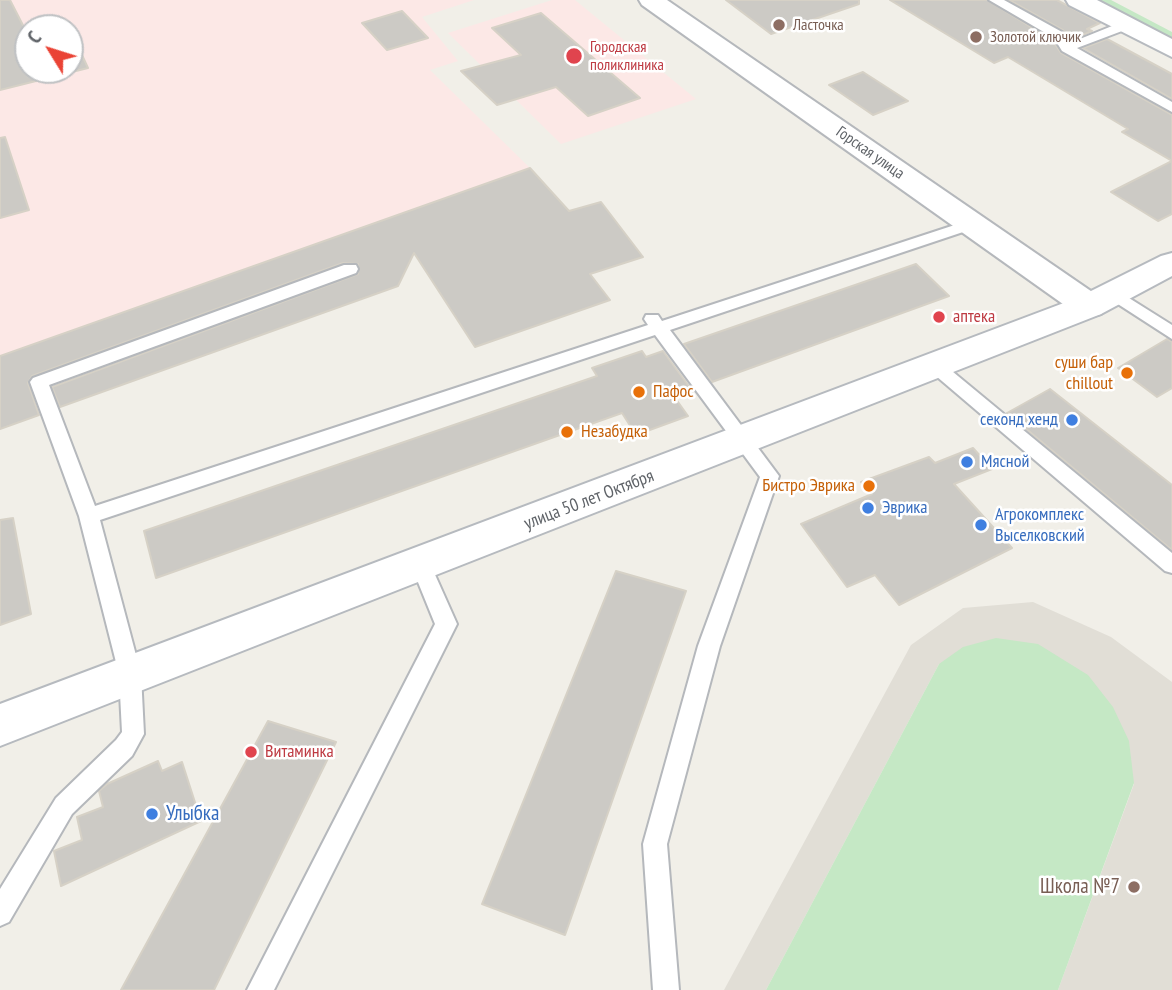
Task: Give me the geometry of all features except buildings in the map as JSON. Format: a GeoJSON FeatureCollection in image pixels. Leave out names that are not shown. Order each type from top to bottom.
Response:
{"type":"FeatureCollection","features":[{"type":"Feature","properties":{"kind":"main road","name":"Горская улица"},"geometry":{"type":"LineString","coordinates":[[651,0],[973,224],[1101,299]]}},
{"type":"Feature","properties":{"kind":"main road"},"geometry":{"type":"LineString","coordinates":[[1078,0],[1172,25]]}},
{"type":"Feature","properties":{"kind":"main road"},"geometry":{"type":"LineString","coordinates":[[1124,12],[1172,49]]}},
{"type":"Feature","properties":{"kind":"main road","name":"улица 50 лет Октября"},"geometry":{"type":"LineString","coordinates":[[0,725],[934,366],[1101,299],[1172,263]]}},
{"type":"Feature","properties":{"kind":"lane"},"geometry":{"type":"LineString","coordinates":[[995,0],[1058,35],[1067,48],[1172,108]]}},
{"type":"Feature","properties":{"kind":"lane"},"geometry":{"type":"LineString","coordinates":[[1067,48],[1124,12]]}},
{"type":"Feature","properties":{"kind":"lane"},"geometry":{"type":"LineString","coordinates":[[89,516],[655,323],[973,224]]}},
{"type":"Feature","properties":{"kind":"lane"},"geometry":{"type":"LineString","coordinates":[[0,913],[64,806],[124,748],[133,734],[130,674],[89,516],[39,382],[350,269]]}},
{"type":"Feature","properties":{"kind":"lane"},"geometry":{"type":"LineString","coordinates":[[1101,299],[1172,333]]}},
{"type":"Feature","properties":{"kind":"lane"},"geometry":{"type":"LineString","coordinates":[[655,323],[741,441],[770,476],[709,646],[655,844],[666,990]]}},
{"type":"Feature","properties":{"kind":"lane"},"geometry":{"type":"LineString","coordinates":[[934,366],[1172,565]]}},
{"type":"Feature","properties":{"kind":"lane"},"geometry":{"type":"LineString","coordinates":[[260,990],[446,624],[421,565]]}},
{"type":"Feature","properties":{"kind":"shaded area"},"geometry":{"type":"Polygon","coordinates":[[[0,0],[474,0],[422,17],[458,61],[430,70],[530,168],[0,356],[0,0]]]}},
{"type":"Feature","properties":{"kind":"shaded area"},"geometry":{"type":"Polygon","coordinates":[[[552,0],[575,0],[696,99],[561,144],[448,33],[552,0]]]}},
{"type":"Feature","properties":{"kind":"shaded area","name":"Школа №7"},"geometry":{"type":"Polygon","coordinates":[[[1033,602],[1111,637],[1172,682],[1172,990],[1058,990],[1134,784],[939,664],[766,990],[724,990],[911,645],[963,608],[1033,602]]]}},
{"type":"Feature","properties":{"kind":"green space"},"geometry":{"type":"Polygon","coordinates":[[[1095,0],[1111,0],[1172,32],[1172,40],[1095,0]]]}},
{"type":"Feature","properties":{"kind":"green space"},"geometry":{"type":"Polygon","coordinates":[[[996,638],[1038,644],[1088,675],[1113,707],[1129,741],[1134,783],[1058,990],[766,990],[939,664],[963,647],[996,638]]]}},
{"type":"Feature","properties":{"kind":"place","name":"Ласточка"},"geometry":{"type":"Point","coordinates":[779,25]}},
{"type":"Feature","properties":{"kind":"place","name":"Золотой ключик"},"geometry":{"type":"Point","coordinates":[976,37]}},
{"type":"Feature","properties":{"kind":"place","name":"Городская поликлиника"},"geometry":{"type":"Point","coordinates":[574,56]}},
{"type":"Feature","properties":{"kind":"place","name":"аптека"},"geometry":{"type":"Point","coordinates":[939,317]}},
{"type":"Feature","properties":{"kind":"place","name":"суши бар chillout"},"geometry":{"type":"Point","coordinates":[1127,373]}},
{"type":"Feature","properties":{"kind":"place","name":"Пафос"},"geometry":{"type":"Point","coordinates":[639,392]}},
{"type":"Feature","properties":{"kind":"place","name":"секонд хенд"},"geometry":{"type":"Point","coordinates":[1072,420]}},
{"type":"Feature","properties":{"kind":"place","name":"Незабудка"},"geometry":{"type":"Point","coordinates":[567,432]}},
{"type":"Feature","properties":{"kind":"place","name":"Мясной"},"geometry":{"type":"Point","coordinates":[967,462]}},
{"type":"Feature","properties":{"kind":"place","name":"Бистро Эврика"},"geometry":{"type":"Point","coordinates":[869,486]}},
{"type":"Feature","properties":{"kind":"place","name":"Эврика"},"geometry":{"type":"Point","coordinates":[868,508]}},
{"type":"Feature","properties":{"kind":"place","name":"Агрокомплекс Выселковский"},"geometry":{"type":"Point","coordinates":[981,525]}},
{"type":"Feature","properties":{"kind":"place","name":"Витаминка"},"geometry":{"type":"Point","coordinates":[251,752]}},
{"type":"Feature","properties":{"kind":"place","name":"Улыбка"},"geometry":{"type":"Point","coordinates":[152,814]}},
{"type":"Feature","properties":{"kind":"place","name":"Школа №7"},"geometry":{"type":"Point","coordinates":[1134,887]}}]}
